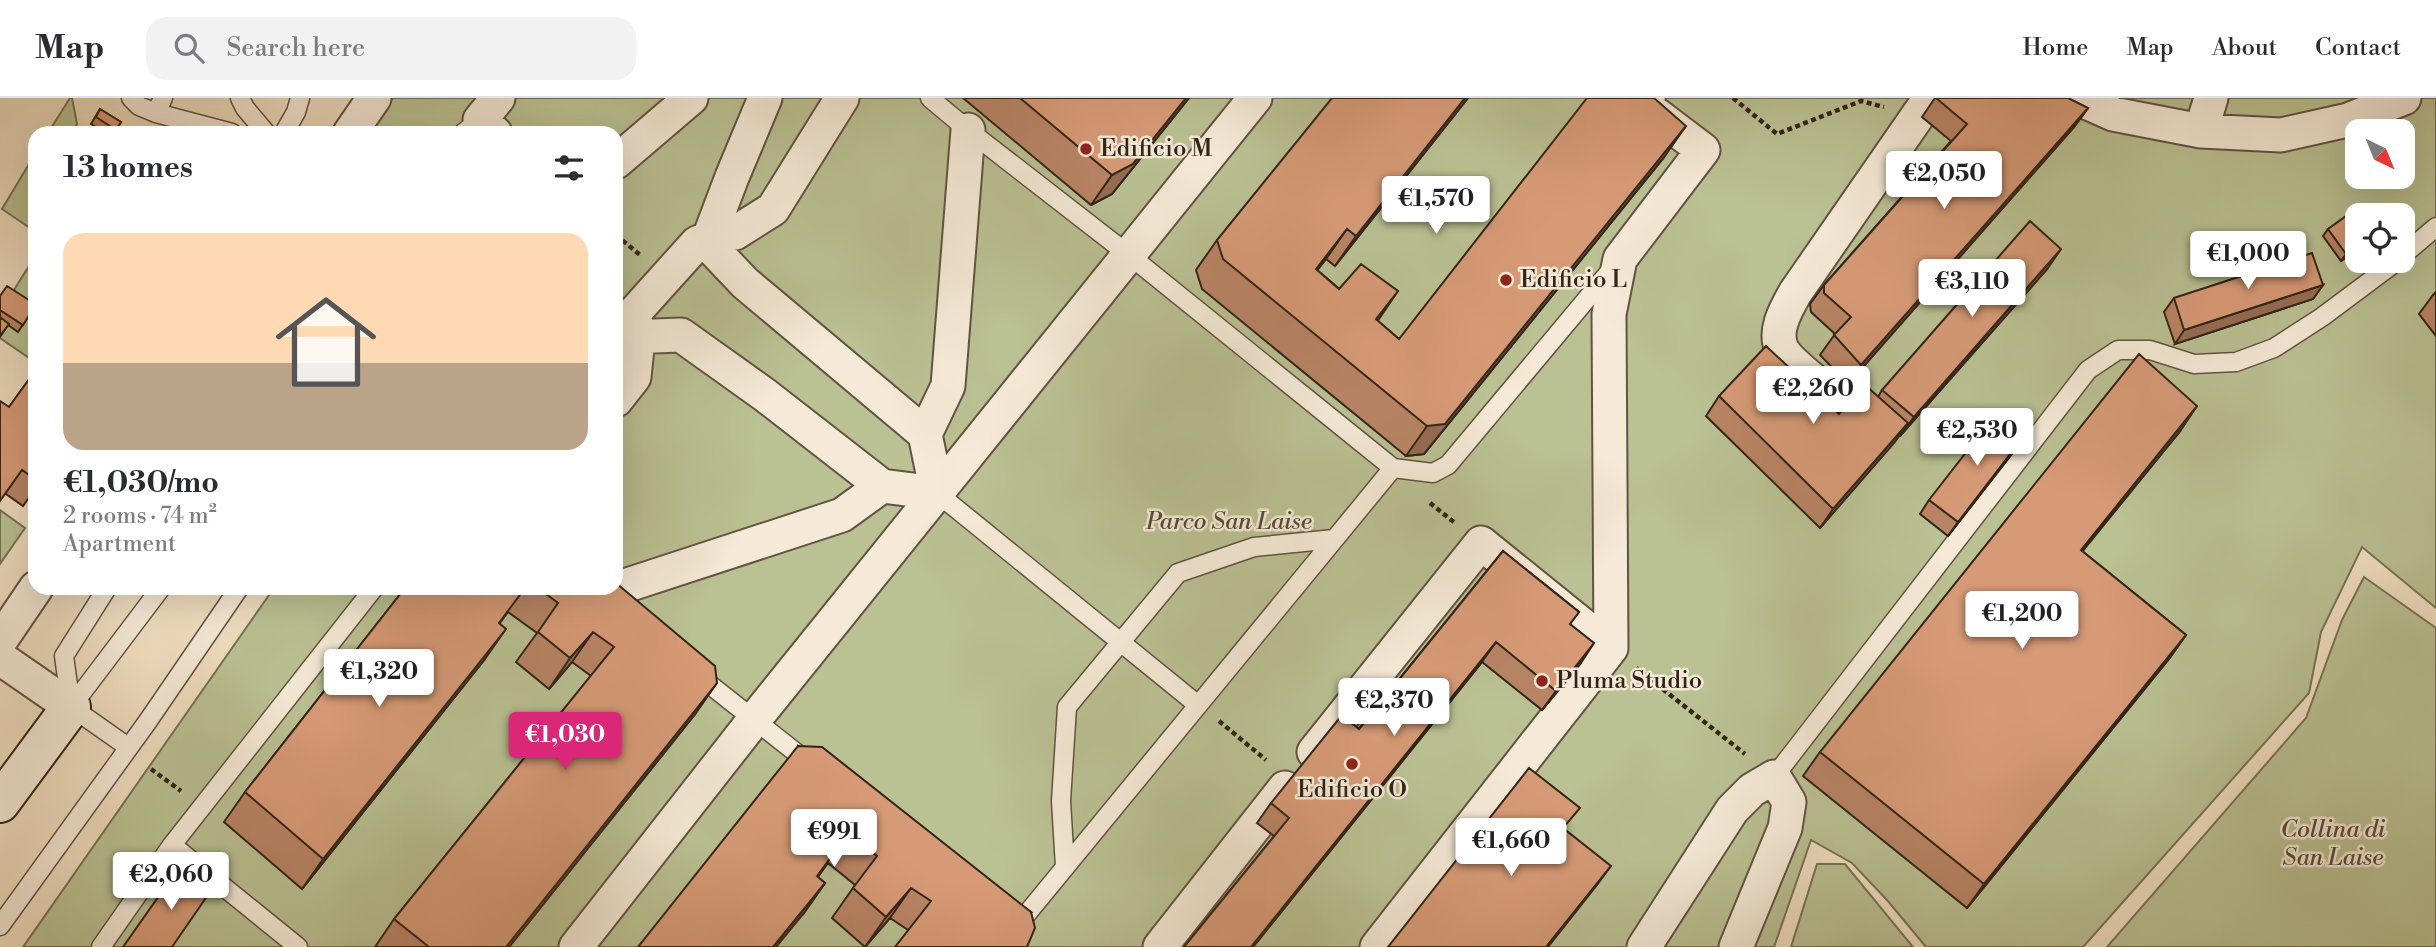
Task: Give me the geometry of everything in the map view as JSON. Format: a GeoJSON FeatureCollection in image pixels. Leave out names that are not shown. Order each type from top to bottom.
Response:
{"type":"FeatureCollection","features":[{"type":"Feature","properties":{"kind":"main road"},"geometry":{"type":"LineString","coordinates":[[0,803],[71,707]]}},
{"type":"Feature","properties":{"kind":"street"},"geometry":{"type":"LineString","coordinates":[[355,126],[374,98]]}},
{"type":"Feature","properties":{"kind":"street"},"geometry":{"type":"LineString","coordinates":[[623,156],[691,98]]}},
{"type":"Feature","properties":{"kind":"street"},"geometry":{"type":"LineString","coordinates":[[708,240],[765,98]]}},
{"type":"Feature","properties":{"kind":"street"},"geometry":{"type":"LineString","coordinates":[[623,391],[634,377],[630,336],[634,313],[697,243],[735,233],[773,209],[842,98]]}},
{"type":"Feature","properties":{"kind":"street"},"geometry":{"type":"LineString","coordinates":[[576,947],[754,720],[1255,98]]}},
{"type":"Feature","properties":{"kind":"street"},"geometry":{"type":"LineString","coordinates":[[1377,947],[1611,648],[1609,314],[1620,260],[1703,150],[1649,109],[1648,98]]}},
{"type":"Feature","properties":{"kind":"street"},"geometry":{"type":"LineString","coordinates":[[2077,98],[2113,114],[2201,131],[2281,135],[2348,120],[2404,98]]}},
{"type":"Feature","properties":{"kind":"street"},"geometry":{"type":"LineString","coordinates":[[2201,131],[2211,98]]}},
{"type":"Feature","properties":{"kind":"street"},"geometry":{"type":"LineString","coordinates":[[1833,397],[1782,351],[1779,332],[1784,313],[1920,111]]}},
{"type":"Feature","properties":{"kind":"street"},"geometry":{"type":"LineString","coordinates":[[937,493],[926,434],[948,386],[968,130]]}},
{"type":"Feature","properties":{"kind":"street"},"geometry":{"type":"LineString","coordinates":[[708,240],[745,283],[926,434]]}},
{"type":"Feature","properties":{"kind":"street"},"geometry":{"type":"LineString","coordinates":[[630,336],[681,335],[765,395],[882,486],[937,493]]}},
{"type":"Feature","properties":{"kind":"street"},"geometry":{"type":"LineString","coordinates":[[623,588],[842,515],[882,486]]}},
{"type":"Feature","properties":{"kind":"street"},"geometry":{"type":"LineString","coordinates":[[1160,947],[1481,543],[1611,648]]}},
{"type":"Feature","properties":{"kind":"street"},"geometry":{"type":"LineString","coordinates":[[0,640],[31,595]]}},
{"type":"Feature","properties":{"kind":"street"},"geometry":{"type":"LineString","coordinates":[[0,658],[71,707]]}},
{"type":"Feature","properties":{"kind":"street"},"geometry":{"type":"LineString","coordinates":[[1644,947],[1732,810],[1752,790],[1774,777],[1789,802],[1785,828],[1736,947]]}},
{"type":"Feature","properties":{"kind":"lane"},"geometry":{"type":"LineString","coordinates":[[131,98],[139,106],[160,105],[214,126]]}},
{"type":"Feature","properties":{"kind":"lane"},"geometry":{"type":"LineString","coordinates":[[240,98],[260,126]]}},
{"type":"Feature","properties":{"kind":"lane"},"geometry":{"type":"LineString","coordinates":[[288,126],[300,98]]}},
{"type":"Feature","properties":{"kind":"lane"},"geometry":{"type":"LineString","coordinates":[[930,98],[1393,468],[1433,473],[1448,465],[1620,260]]}},
{"type":"Feature","properties":{"kind":"lane"},"geometry":{"type":"LineString","coordinates":[[2415,244],[2436,226]]}},
{"type":"Feature","properties":{"kind":"lane"},"geometry":{"type":"LineString","coordinates":[[1774,777],[2088,370],[2118,350],[2150,350],[2194,364],[2236,362],[2274,348],[2322,317],[2381,273]]}},
{"type":"Feature","properties":{"kind":"lane"},"geometry":{"type":"LineString","coordinates":[[1028,947],[1011,922],[1065,867],[1393,468]]}},
{"type":"Feature","properties":{"kind":"lane"},"geometry":{"type":"LineString","coordinates":[[937,493],[1198,705]]}},
{"type":"Feature","properties":{"kind":"lane"},"geometry":{"type":"LineString","coordinates":[[1065,867],[1061,801],[1067,706],[1178,573],[1254,547],[1334,539]]}},
{"type":"Feature","properties":{"kind":"lane"},"geometry":{"type":"LineString","coordinates":[[103,595],[64,656],[71,707],[128,747]]}},
{"type":"Feature","properties":{"kind":"lane"},"geometry":{"type":"LineString","coordinates":[[71,707],[156,595]]}},
{"type":"Feature","properties":{"kind":"lane"},"geometry":{"type":"LineString","coordinates":[[0,926],[234,595]]}},
{"type":"Feature","properties":{"kind":"lane"},"geometry":{"type":"LineString","coordinates":[[101,947],[172,845],[368,595]]}},
{"type":"Feature","properties":{"kind":"lane"},"geometry":{"type":"LineString","coordinates":[[685,665],[830,780]]}},
{"type":"Feature","properties":{"kind":"lane"},"geometry":{"type":"LineString","coordinates":[[172,845],[299,947]]}},
{"type":"Feature","properties":{"kind":"path"},"geometry":{"type":"LineString","coordinates":[[1733,98],[1777,134],[1861,101],[1895,110],[1920,111]]}},
{"type":"Feature","properties":{"kind":"path"},"geometry":{"type":"LineString","coordinates":[[1611,648],[1774,777]]}},
{"type":"Feature","properties":{"kind":"path"},"geometry":{"type":"LineString","coordinates":[[1198,705],[1291,781]]}},
{"type":"Feature","properties":{"kind":"path"},"geometry":{"type":"LineString","coordinates":[[151,769],[202,806]]}},
{"type":"Feature","properties":{"kind":"green space"},"geometry":{"type":"Polygon","coordinates":[[[70,98],[72,98],[76,126],[52,126],[70,98]]]}},
{"type":"Feature","properties":{"kind":"green space","name":"Parco San Laise"},"geometry":{"type":"Polygon","coordinates":[[[393,98],[2436,98],[2436,608],[2362,547],[2321,632],[2309,693],[2083,947],[1926,947],[1852,863],[1811,840],[1774,947],[23,947],[269,595],[623,595],[623,126],[372,126],[393,98]]]}},
{"type":"Feature","properties":{"kind":"green space"},"geometry":{"type":"Polygon","coordinates":[[[28,166],[28,227],[2,209],[28,166]]]}},
{"type":"Feature","properties":{"kind":"green space"},"geometry":{"type":"Polygon","coordinates":[[[28,268],[28,357],[0,338],[3,315],[28,268]]]}},
{"type":"Feature","properties":{"kind":"green space"},"geometry":{"type":"Polygon","coordinates":[[[0,510],[25,528],[0,564],[0,510]]]}},
{"type":"Feature","properties":{"kind":"green space","name":"Collina di San Laise"},"geometry":{"type":"Polygon","coordinates":[[[2364,577],[2436,628],[2436,947],[2107,947],[2306,718],[2342,620],[2364,577]]]}},
{"type":"Feature","properties":{"kind":"green space"},"geometry":{"type":"Polygon","coordinates":[[[1817,864],[1845,864],[1913,947],[1791,947],[1817,864]]]}},
{"type":"Feature","properties":{"kind":"building"},"geometry":{"type":"Polygon","coordinates":[[[1020,98],[1186,98],[1133,164],[1112,175],[1020,98]]]}},
{"type":"Feature","properties":{"kind":"building","name":"Edificio L"},"geometry":{"type":"Polygon","coordinates":[[[1332,98],[1465,98],[1356,236],[1347,229],[1316,269],[1339,289],[1361,264],[1398,291],[1376,319],[1399,339],[1587,98],[1654,98],[1686,126],[1445,424],[1427,426],[1223,259],[1217,240],[1332,98]]]}},
{"type":"Feature","properties":{"kind":"building"},"geometry":{"type":"Polygon","coordinates":[[[1936,98],[2068,98],[2088,108],[1861,365],[1834,335],[1851,317],[1824,293],[1824,285],[1967,124],[1936,98]]]}},
{"type":"Feature","properties":{"kind":"building"},"geometry":{"type":"Polygon","coordinates":[[[100,109],[121,122],[118,126],[110,126],[96,117],[100,109]]]}},
{"type":"Feature","properties":{"kind":"building"},"geometry":{"type":"Polygon","coordinates":[[[2345,217],[2345,253],[2328,229],[2345,217]]]}},
{"type":"Feature","properties":{"kind":"building"},"geometry":{"type":"Polygon","coordinates":[[[2030,221],[2061,249],[1914,417],[1882,390],[2030,221]]]}},
{"type":"Feature","properties":{"kind":"building"},"geometry":{"type":"Polygon","coordinates":[[[2312,253],[2323,285],[2184,330],[2174,298],[2312,253]]]}},
{"type":"Feature","properties":{"kind":"building"},"geometry":{"type":"Polygon","coordinates":[[[7,286],[28,300],[28,317],[23,325],[0,310],[0,296],[7,286]]]}},
{"type":"Feature","properties":{"kind":"building"},"geometry":{"type":"Polygon","coordinates":[[[0,317],[9,324],[0,336],[0,317]]]}},
{"type":"Feature","properties":{"kind":"building"},"geometry":{"type":"Polygon","coordinates":[[[1766,346],[1839,414],[1865,385],[1908,423],[1833,509],[1719,396],[1766,346]]]}},
{"type":"Feature","properties":{"kind":"building"},"geometry":{"type":"Polygon","coordinates":[[[2139,354],[2197,406],[2081,550],[2186,635],[1984,884],[1820,752],[2139,354]]]}},
{"type":"Feature","properties":{"kind":"building"},"geometry":{"type":"Polygon","coordinates":[[[28,381],[28,474],[22,470],[0,501],[0,401],[9,407],[28,381]]]}},
{"type":"Feature","properties":{"kind":"building"},"geometry":{"type":"Polygon","coordinates":[[[1996,414],[2024,436],[1958,522],[1929,500],[1996,414]]]}},
{"type":"Feature","properties":{"kind":"building","name":"Edificio O"},"geometry":{"type":"Polygon","coordinates":[[[1503,551],[1579,612],[1570,624],[1594,643],[1556,691],[1496,642],[1251,947],[1184,947],[1289,818],[1271,803],[1342,715],[1359,729],[1503,551]]]}},
{"type":"Feature","properties":{"kind":"building"},"geometry":{"type":"Polygon","coordinates":[[[623,589],[715,666],[717,683],[506,947],[429,947],[394,919],[614,647],[593,632],[570,658],[538,632],[558,603],[547,595],[623,595],[623,589]]]}},
{"type":"Feature","properties":{"kind":"building"},"geometry":{"type":"Polygon","coordinates":[[[400,595],[520,595],[499,623],[506,629],[323,859],[245,792],[400,595]]]}},
{"type":"Feature","properties":{"kind":"building"},"geometry":{"type":"Polygon","coordinates":[[[798,746],[822,747],[1031,912],[1035,928],[1027,947],[895,947],[931,901],[911,888],[886,917],[853,888],[877,856],[849,833],[817,876],[825,883],[773,947],[638,947],[798,746]]]}},
{"type":"Feature","properties":{"kind":"building"},"geometry":{"type":"Polygon","coordinates":[[[1529,768],[1580,808],[1563,828],[1611,866],[1546,947],[1388,947],[1529,768]]]}},
{"type":"Feature","properties":{"kind":"building"},"geometry":{"type":"Polygon","coordinates":[[[180,866],[212,889],[172,947],[123,947],[180,866]]]}},
{"type":"Feature","properties":{"kind":"place","name":"Edificio M"},"geometry":{"type":"Point","coordinates":[1086,149]}},
{"type":"Feature","properties":{"kind":"place","name":"Edificio L"},"geometry":{"type":"Point","coordinates":[1506,280]}},
{"type":"Feature","properties":{"kind":"place","name":"Pluma Studio"},"geometry":{"type":"Point","coordinates":[1542,681]}},
{"type":"Feature","properties":{"kind":"place","name":"Edificio O"},"geometry":{"type":"Point","coordinates":[1352,764]}}]}
